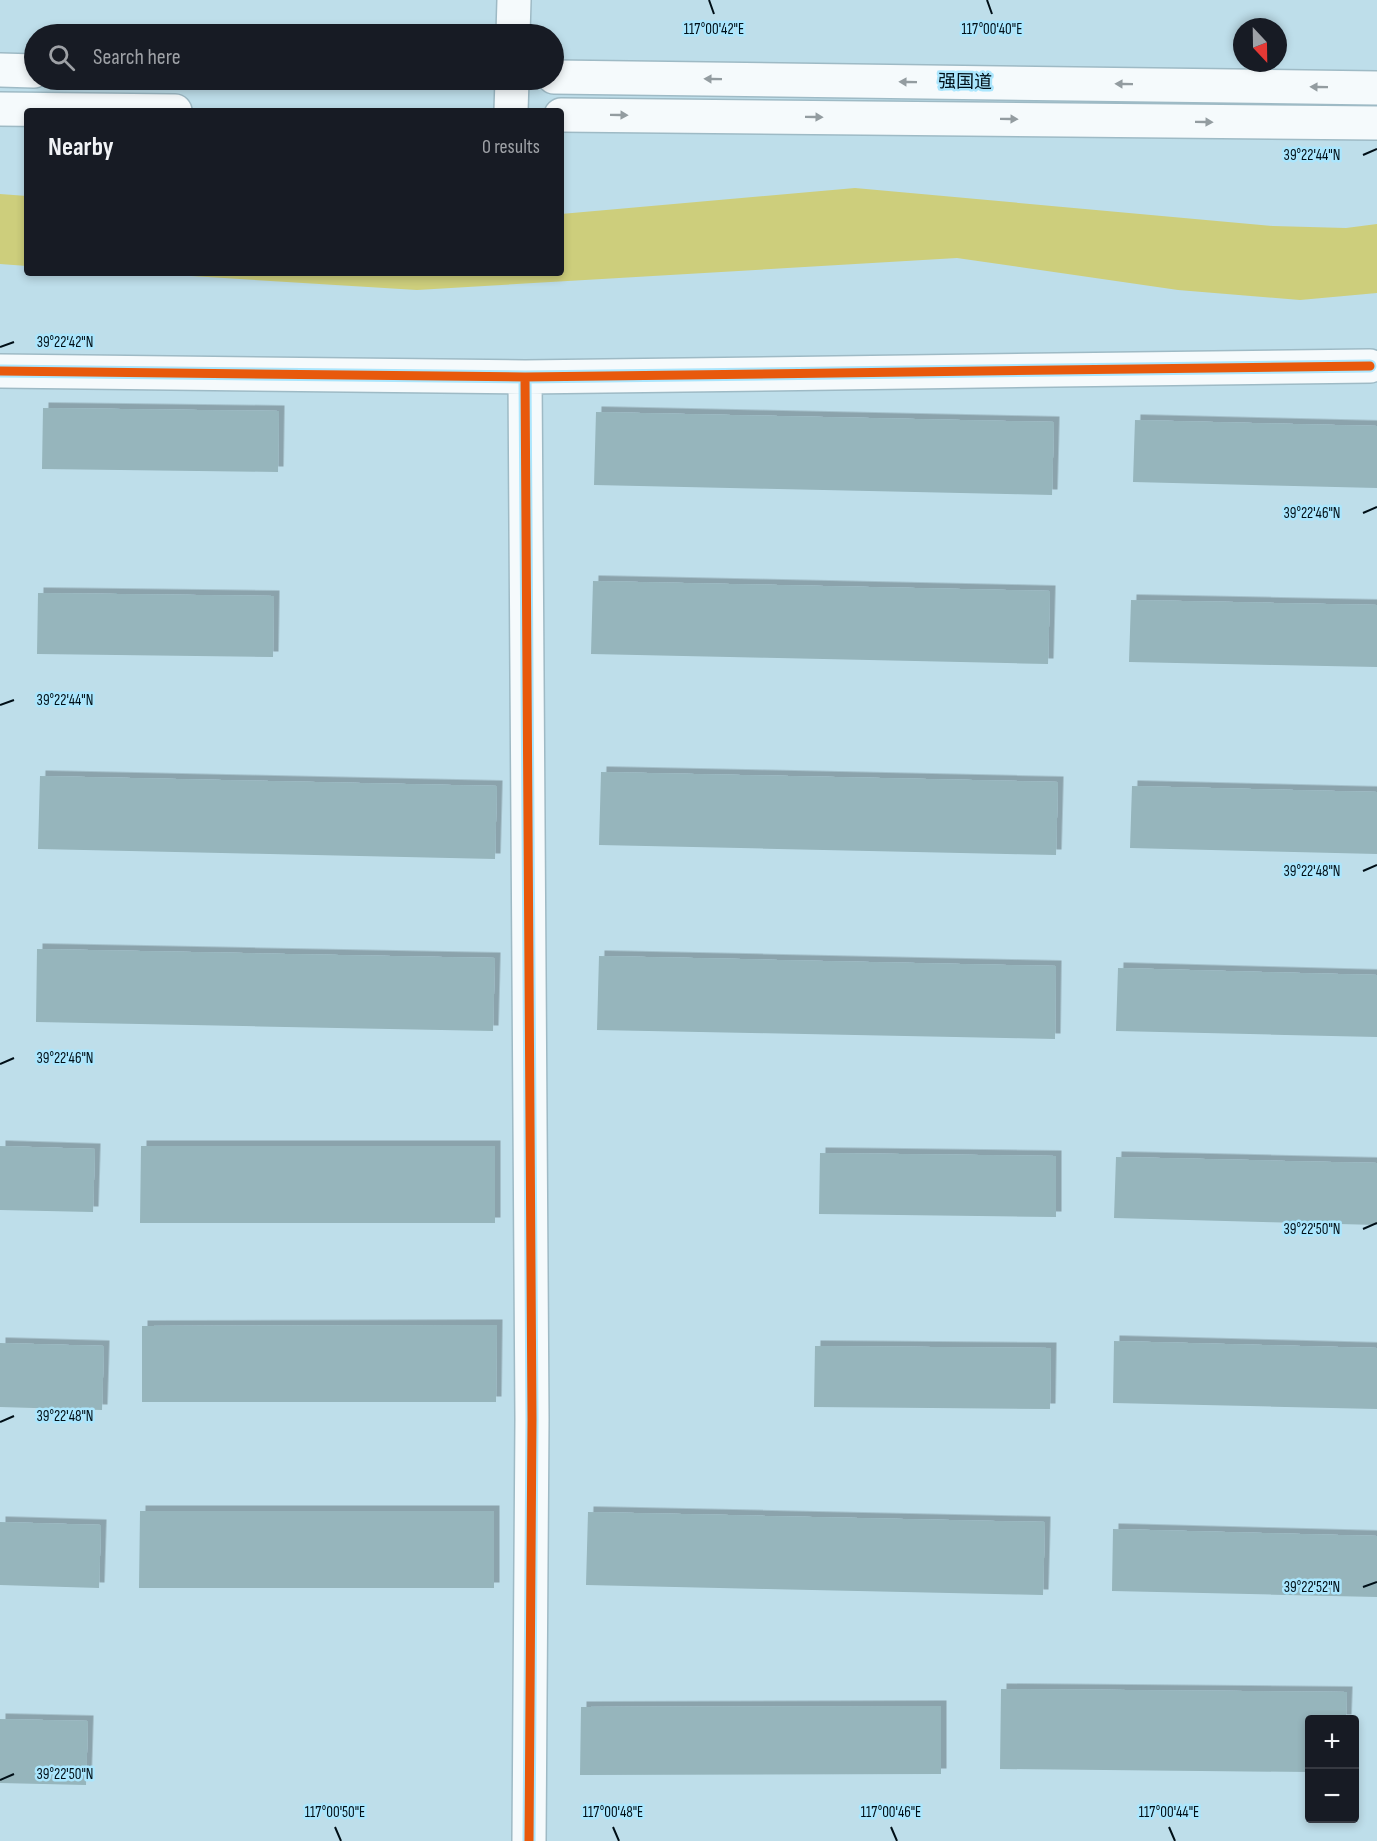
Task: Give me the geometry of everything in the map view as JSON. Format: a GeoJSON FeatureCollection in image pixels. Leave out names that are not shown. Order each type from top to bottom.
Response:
{"type":"FeatureCollection","features":[{"type":"Feature","properties":{"kind":"street"},"geometry":{"type":"LineString","coordinates":[[513,24],[514,0]]}},
{"type":"Feature","properties":{"kind":"street"},"geometry":{"type":"LineString","coordinates":[[0,70],[24,71]]}},
{"type":"Feature","properties":{"kind":"street","name":"强国道"},"geometry":{"type":"LineString","coordinates":[[564,77],[1377,88]]}},
{"type":"Feature","properties":{"kind":"street"},"geometry":{"type":"LineString","coordinates":[[512,90],[512,108]]}},
{"type":"Feature","properties":{"kind":"street"},"geometry":{"type":"LineString","coordinates":[[0,110],[24,110]]}},
{"type":"Feature","properties":{"kind":"street","name":"强国道"},"geometry":{"type":"LineString","coordinates":[[564,115],[1377,123]]}},
{"type":"Feature","properties":{"kind":"street"},"geometry":{"type":"LineString","coordinates":[[0,371],[525,377],[1370,366]]}},
{"type":"Feature","properties":{"kind":"street"},"geometry":{"type":"LineString","coordinates":[[525,377],[532,1407],[529,1841]]}},
{"type":"Feature","properties":{"kind":"shaded area"},"geometry":{"type":"Polygon","coordinates":[[[855,188],[1273,226],[1346,228],[1377,224],[1377,293],[1300,300],[1178,290],[957,258],[417,290],[191,276],[564,276],[564,214],[855,188]]]}},
{"type":"Feature","properties":{"kind":"shaded area"},"geometry":{"type":"Polygon","coordinates":[[[0,194],[24,196],[24,266],[0,264],[0,194]]]}},
{"type":"Feature","properties":{"kind":"building"},"geometry":{"type":"Polygon","coordinates":[[[43,408],[279,411],[278,472],[42,469],[43,408]]]}},
{"type":"Feature","properties":{"kind":"building"},"geometry":{"type":"Polygon","coordinates":[[[596,412],[1054,422],[1052,495],[594,485],[596,412]]]}},
{"type":"Feature","properties":{"kind":"building"},"geometry":{"type":"Polygon","coordinates":[[[1135,420],[1377,426],[1377,488],[1133,482],[1135,420]]]}},
{"type":"Feature","properties":{"kind":"building"},"geometry":{"type":"Polygon","coordinates":[[[593,581],[1050,591],[1048,664],[591,654],[593,581]]]}},
{"type":"Feature","properties":{"kind":"building"},"geometry":{"type":"Polygon","coordinates":[[[38,593],[274,596],[273,657],[37,654],[38,593]]]}},
{"type":"Feature","properties":{"kind":"building"},"geometry":{"type":"Polygon","coordinates":[[[1131,600],[1377,605],[1377,667],[1129,662],[1131,600]]]}},
{"type":"Feature","properties":{"kind":"building"},"geometry":{"type":"Polygon","coordinates":[[[601,772],[1058,782],[1056,855],[599,845],[601,772]]]}},
{"type":"Feature","properties":{"kind":"building"},"geometry":{"type":"Polygon","coordinates":[[[40,776],[497,786],[495,859],[38,849],[40,776]]]}},
{"type":"Feature","properties":{"kind":"building"},"geometry":{"type":"Polygon","coordinates":[[[1132,786],[1377,792],[1377,854],[1130,848],[1132,786]]]}},
{"type":"Feature","properties":{"kind":"building"},"geometry":{"type":"Polygon","coordinates":[[[37,949],[495,958],[493,1031],[36,1022],[37,949]]]}},
{"type":"Feature","properties":{"kind":"building"},"geometry":{"type":"Polygon","coordinates":[[[599,956],[1056,966],[1055,1039],[597,1030],[599,956]]]}},
{"type":"Feature","properties":{"kind":"building"},"geometry":{"type":"Polygon","coordinates":[[[1118,968],[1377,975],[1377,1037],[1116,1031],[1118,968]]]}},
{"type":"Feature","properties":{"kind":"building"},"geometry":{"type":"Polygon","coordinates":[[[0,1146],[95,1149],[93,1212],[0,1210],[0,1146]]]}},
{"type":"Feature","properties":{"kind":"building"},"geometry":{"type":"Polygon","coordinates":[[[141,1146],[495,1146],[495,1223],[140,1223],[141,1146]]]}},
{"type":"Feature","properties":{"kind":"building"},"geometry":{"type":"Polygon","coordinates":[[[820,1153],[1056,1156],[1056,1217],[819,1214],[820,1153]]]}},
{"type":"Feature","properties":{"kind":"building"},"geometry":{"type":"Polygon","coordinates":[[[1116,1157],[1377,1163],[1377,1225],[1114,1218],[1116,1157]]]}},
{"type":"Feature","properties":{"kind":"building"},"geometry":{"type":"Polygon","coordinates":[[[497,1325],[496,1402],[142,1402],[142,1326],[497,1325]]]}},
{"type":"Feature","properties":{"kind":"building"},"geometry":{"type":"Polygon","coordinates":[[[1114,1341],[1377,1348],[1377,1409],[1113,1403],[1114,1341]]]}},
{"type":"Feature","properties":{"kind":"building"},"geometry":{"type":"Polygon","coordinates":[[[0,1343],[104,1346],[102,1410],[0,1407],[0,1343]]]}},
{"type":"Feature","properties":{"kind":"building"},"geometry":{"type":"Polygon","coordinates":[[[815,1346],[1051,1348],[1050,1409],[814,1407],[815,1346]]]}},
{"type":"Feature","properties":{"kind":"building"},"geometry":{"type":"Polygon","coordinates":[[[140,1511],[494,1511],[494,1588],[139,1588],[140,1511]]]}},
{"type":"Feature","properties":{"kind":"building"},"geometry":{"type":"Polygon","coordinates":[[[588,1512],[1045,1522],[1043,1595],[586,1585],[588,1512]]]}},
{"type":"Feature","properties":{"kind":"building"},"geometry":{"type":"Polygon","coordinates":[[[0,1522],[101,1525],[99,1588],[0,1585],[0,1522]]]}},
{"type":"Feature","properties":{"kind":"building"},"geometry":{"type":"Polygon","coordinates":[[[1113,1529],[1377,1536],[1377,1597],[1112,1591],[1113,1529]]]}},
{"type":"Feature","properties":{"kind":"building"},"geometry":{"type":"Polygon","coordinates":[[[1001,1689],[1347,1692],[1346,1715],[1305,1715],[1305,1772],[1000,1769],[1001,1689]]]}},
{"type":"Feature","properties":{"kind":"building"},"geometry":{"type":"Polygon","coordinates":[[[941,1706],[941,1774],[580,1775],[581,1707],[941,1706]]]}},
{"type":"Feature","properties":{"kind":"building"},"geometry":{"type":"Polygon","coordinates":[[[0,1719],[88,1721],[86,1785],[0,1783],[0,1719]]]}},
{"type":"Feature","properties":{"kind":"cycle path"},"geometry":{"type":"LineString","coordinates":[[525,377],[1370,366]]}},
{"type":"Feature","properties":{"kind":"cycle path"},"geometry":{"type":"LineString","coordinates":[[0,371],[525,377],[532,1419],[529,1841]]}}]}
